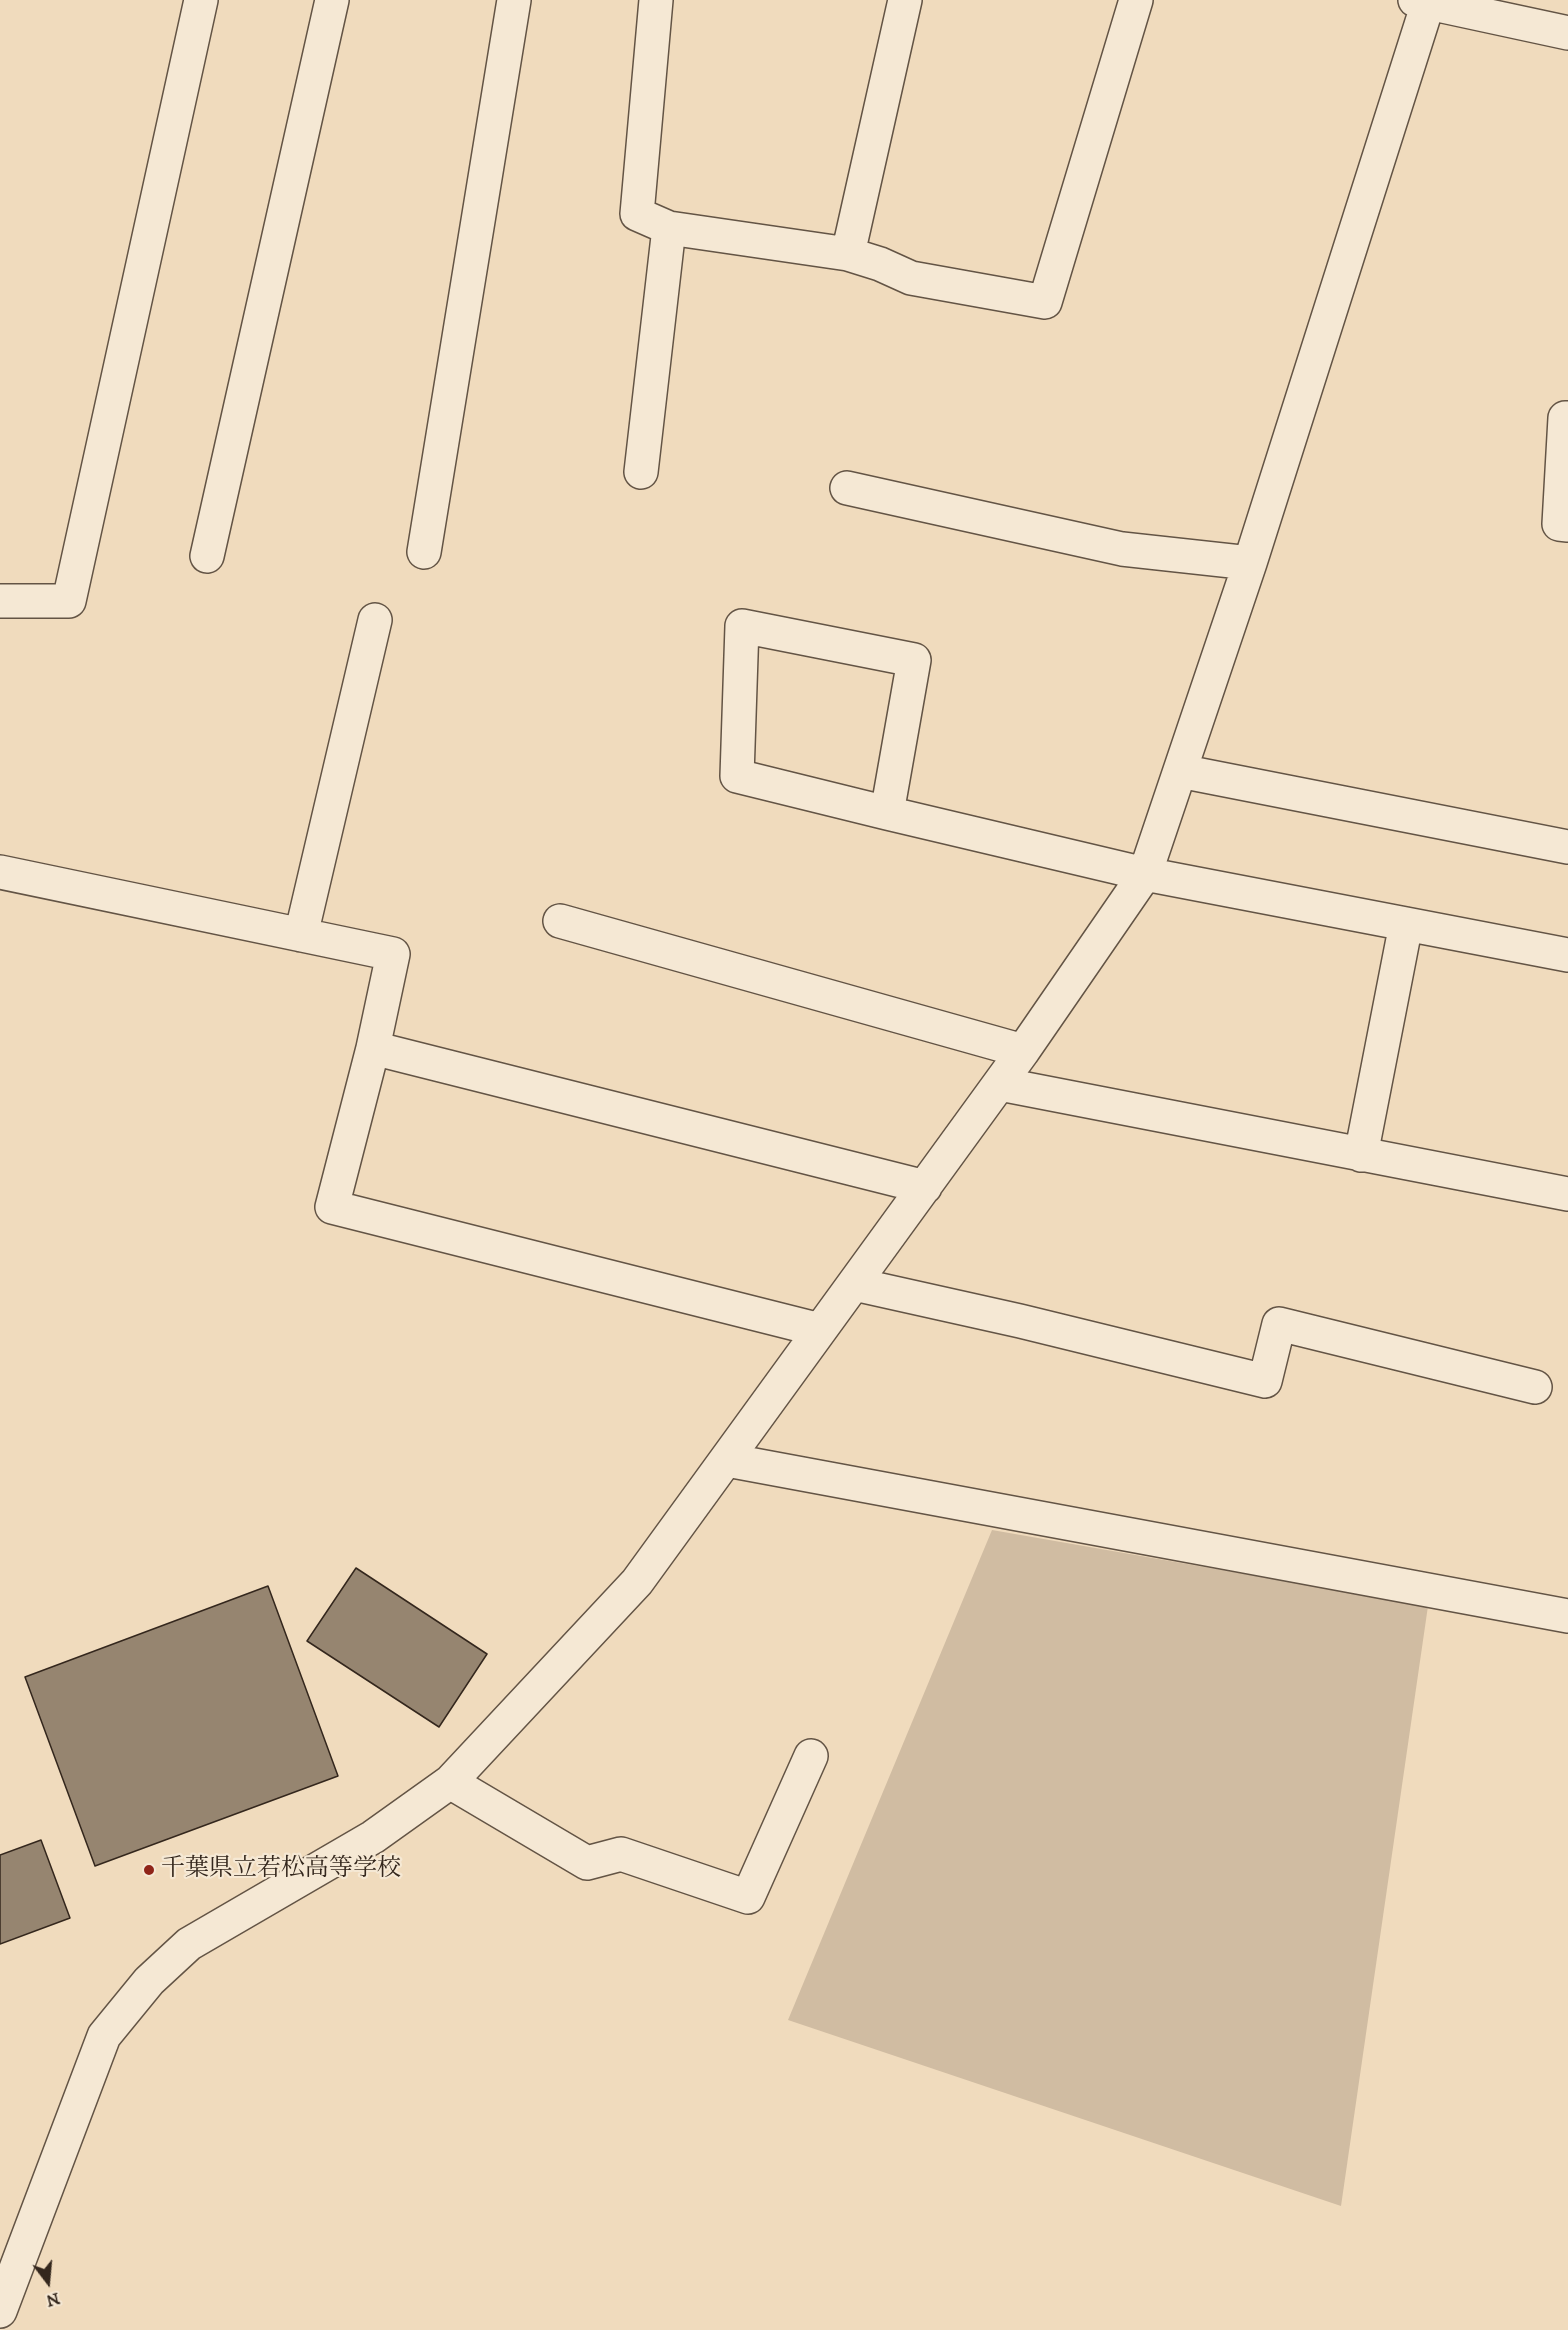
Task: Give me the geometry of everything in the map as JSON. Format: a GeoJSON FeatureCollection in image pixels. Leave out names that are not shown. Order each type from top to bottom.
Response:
{"type":"FeatureCollection","features":[{"type":"Feature","properties":{"kind":"street"},"geometry":{"type":"LineString","coordinates":[[0,601],[69,602],[201,0]]}},
{"type":"Feature","properties":{"kind":"street"},"geometry":{"type":"LineString","coordinates":[[207,556],[332,0]]}},
{"type":"Feature","properties":{"kind":"street"},"geometry":{"type":"LineString","coordinates":[[424,552],[514,0]]}},
{"type":"Feature","properties":{"kind":"street"},"geometry":{"type":"LineString","coordinates":[[656,0],[637,214],[669,228],[848,254],[880,264],[911,278],[1045,302],[1136,0]]}},
{"type":"Feature","properties":{"kind":"street"},"geometry":{"type":"LineString","coordinates":[[848,254],[905,0]]}},
{"type":"Feature","properties":{"kind":"street"},"geometry":{"type":"LineString","coordinates":[[0,2311],[104,2036],[149,1981],[189,1944],[373,1837],[450,1782],[637,1582],[1000,1084],[1145,874],[1250,563],[1424,1],[1568,33]]}},
{"type":"Feature","properties":{"kind":"street"},"geometry":{"type":"LineString","coordinates":[[641,472],[669,228]]}},
{"type":"Feature","properties":{"kind":"street"},"geometry":{"type":"LineString","coordinates":[[1568,418],[1565,418],[1559,524],[1568,525]]}},
{"type":"Feature","properties":{"kind":"street"},"geometry":{"type":"LineString","coordinates":[[847,488],[1122,549],[1250,563]]}},
{"type":"Feature","properties":{"kind":"street"},"geometry":{"type":"LineString","coordinates":[[301,935],[375,620]]}},
{"type":"Feature","properties":{"kind":"street"},"geometry":{"type":"LineString","coordinates":[[887,813],[914,660],[742,626],[737,776],[887,813],[1145,874],[1406,924],[1566,946]]}},
{"type":"Feature","properties":{"kind":"street"},"geometry":{"type":"LineString","coordinates":[[1180,771],[1568,847]]}},
{"type":"Feature","properties":{"kind":"street"},"geometry":{"type":"LineString","coordinates":[[0,872],[393,954],[373,1048],[332,1208],[820,1330]]}},
{"type":"Feature","properties":{"kind":"street"},"geometry":{"type":"LineString","coordinates":[[560,921],[1023,1051]]}},
{"type":"Feature","properties":{"kind":"street"},"geometry":{"type":"LineString","coordinates":[[1361,1155],[1406,924]]}},
{"type":"Feature","properties":{"kind":"street"},"geometry":{"type":"LineString","coordinates":[[373,1048],[925,1187]]}},
{"type":"Feature","properties":{"kind":"street"},"geometry":{"type":"LineString","coordinates":[[1000,1084],[1568,1194]]}},
{"type":"Feature","properties":{"kind":"street"},"geometry":{"type":"LineString","coordinates":[[854,1284],[1020,1321],[1265,1381],[1279,1324],[1535,1387]]}},
{"type":"Feature","properties":{"kind":"street"},"geometry":{"type":"LineString","coordinates":[[727,1460],[1568,1616]]}},
{"type":"Feature","properties":{"kind":"street"},"geometry":{"type":"LineString","coordinates":[[450,1782],[587,1863],[621,1854],[748,1897],[811,1756]]}},
{"type":"Feature","properties":{"kind":"shaded area"},"geometry":{"type":"Polygon","coordinates":[[[992,1530],[1428,1606],[1341,2206],[788,2020],[992,1530]]]}},
{"type":"Feature","properties":{"kind":"building"},"geometry":{"type":"Polygon","coordinates":[[[356,1568],[487,1654],[439,1727],[307,1641],[356,1568]]]}},
{"type":"Feature","properties":{"kind":"building"},"geometry":{"type":"Polygon","coordinates":[[[268,1586],[338,1776],[95,1866],[25,1677],[268,1586]]]}},
{"type":"Feature","properties":{"kind":"building"},"geometry":{"type":"Polygon","coordinates":[[[41,1840],[70,1918],[0,1944],[0,1855],[41,1840]]]}},
{"type":"Feature","properties":{"kind":"place","name":"千葉県立若松高等学校"},"geometry":{"type":"Point","coordinates":[149,1870]}}]}
